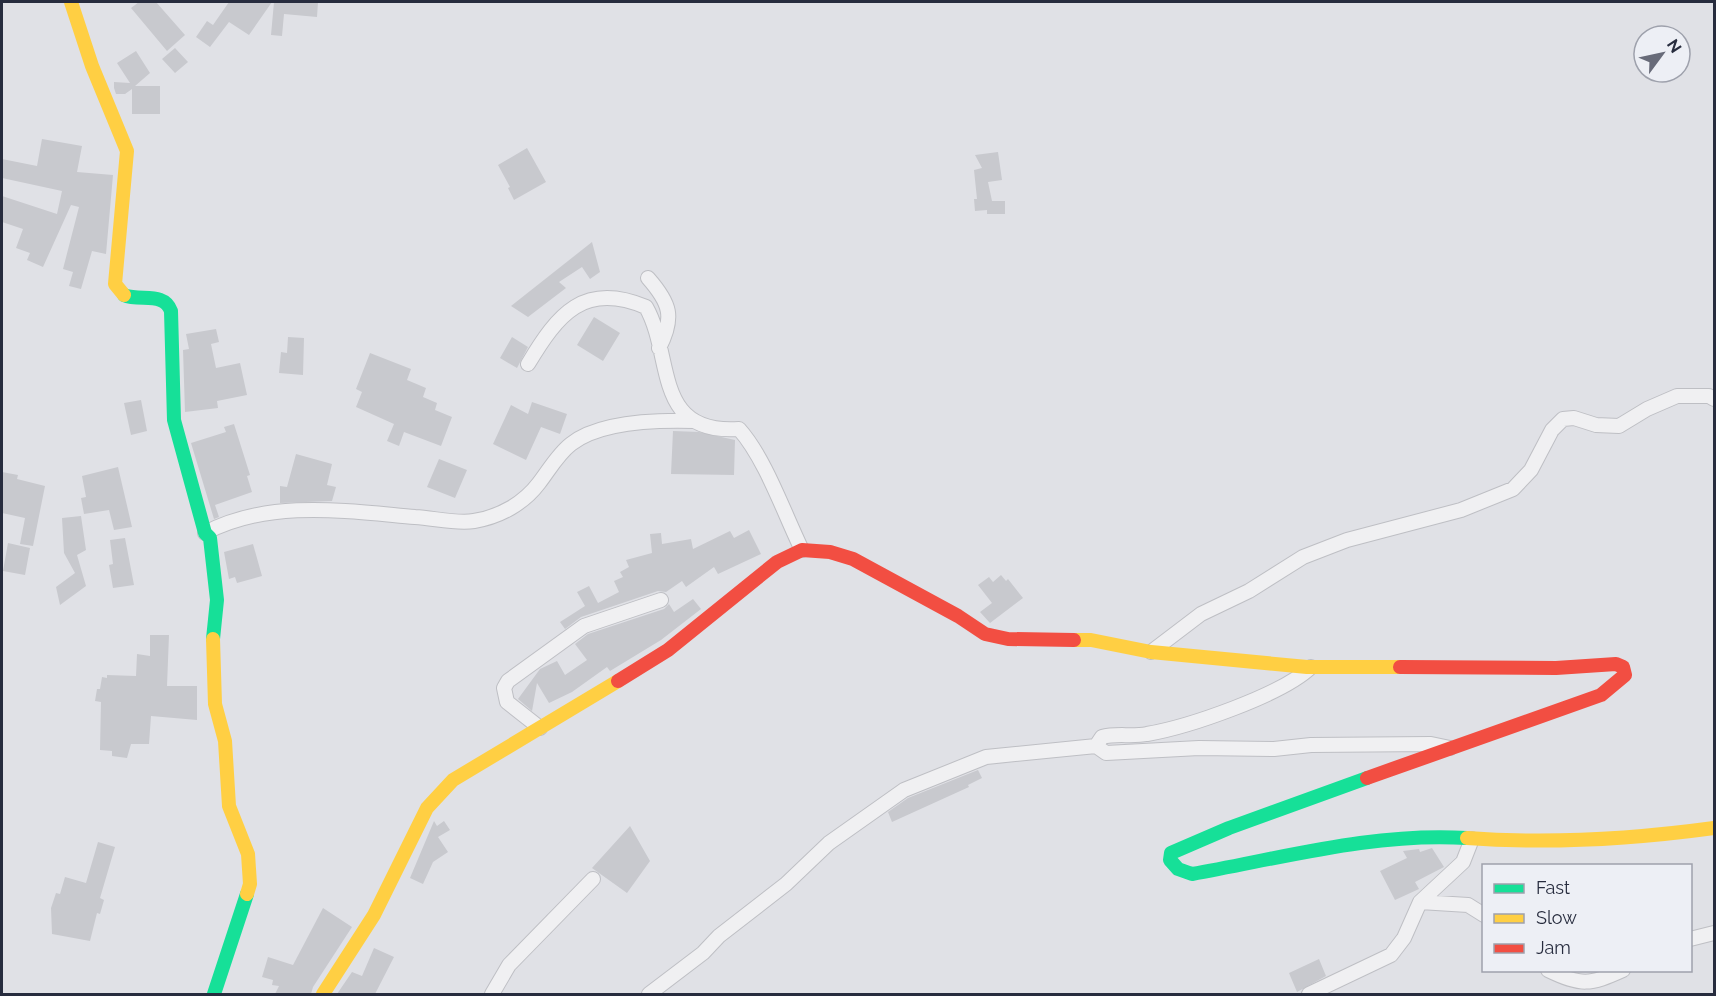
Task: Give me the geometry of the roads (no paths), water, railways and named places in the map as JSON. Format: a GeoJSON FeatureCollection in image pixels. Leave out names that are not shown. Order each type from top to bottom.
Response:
{"type":"FeatureCollection","features":[{"type":"Feature","properties":{"kind":"street"},"geometry":{"type":"LineString","coordinates":[[71,2],[93,66],[127,151],[115,284],[118,292],[127,298],[157,298],[169,305],[172,313],[169,354],[175,424],[205,533],[210,538],[217,600],[212,650],[215,704],[225,741],[229,806],[248,854],[250,884],[214,994]]}},
{"type":"Feature","properties":{"kind":"street"},"geometry":{"type":"LineString","coordinates":[[648,278],[662,294],[669,320],[659,348]]}},
{"type":"Feature","properties":{"kind":"street"},"geometry":{"type":"LineString","coordinates":[[528,364],[563,317],[583,301],[595,298],[618,299],[646,307],[653,319],[668,386],[694,421],[711,429],[739,429],[749,440],[760,458],[801,550]]}},
{"type":"Feature","properties":{"kind":"street"},"geometry":{"type":"LineString","coordinates":[[1151,652],[1201,614],[1249,591],[1303,557],[1347,540],[1461,510],[1513,489],[1531,470],[1552,430],[1563,419],[1574,418],[1596,425],[1619,426],[1647,409],[1677,396],[1709,396],[1714,399]]}},
{"type":"Feature","properties":{"kind":"street"},"geometry":{"type":"LineString","coordinates":[[205,533],[229,520],[253,514],[284,512],[350,511],[474,521],[509,511],[537,485],[567,447],[578,439],[628,424],[694,421]]}},
{"type":"Feature","properties":{"kind":"street"},"geometry":{"type":"LineString","coordinates":[[322,994],[374,915],[427,808],[453,780],[668,650],[723,608],[777,562],[801,550],[830,552],[853,559],[958,616],[985,634],[1008,639],[1090,640],[1151,652],[1311,667],[1544,668],[1616,664],[1623,667],[1625,675],[1601,695],[1229,828],[1171,853],[1170,860],[1178,869],[1192,874],[1364,843],[1432,836],[1506,841],[1633,835],[1714,828]]}},
{"type":"Feature","properties":{"kind":"street"},"geometry":{"type":"LineString","coordinates":[[540,728],[507,702],[504,688],[508,681],[584,626],[661,600]]}},
{"type":"Feature","properties":{"kind":"street"},"geometry":{"type":"LineString","coordinates":[[1096,746],[1102,737],[1109,735],[1145,735],[1216,714],[1299,679],[1311,667]]}},
{"type":"Feature","properties":{"kind":"street"},"geometry":{"type":"LineString","coordinates":[[650,994],[786,884],[829,843],[904,790],[986,757],[1096,746],[1106,753],[1198,748],[1274,749],[1311,745],[1431,744],[1453,748]]}},
{"type":"Feature","properties":{"kind":"street"},"geometry":{"type":"LineString","coordinates":[[1309,994],[1391,955],[1404,938],[1420,902],[1463,862],[1472,839]]}},
{"type":"Feature","properties":{"kind":"street"},"geometry":{"type":"LineString","coordinates":[[492,994],[509,965],[593,879]]}},
{"type":"Feature","properties":{"kind":"street"},"geometry":{"type":"LineString","coordinates":[[1420,902],[1468,905],[1482,914]]}},
{"type":"Feature","properties":{"kind":"street"},"geometry":{"type":"LineString","coordinates":[[1692,938],[1714,933]]}},
{"type":"Feature","properties":{"kind":"street"},"geometry":{"type":"LineString","coordinates":[[1552,972],[1569,980],[1595,983],[1619,972]]}}]}
